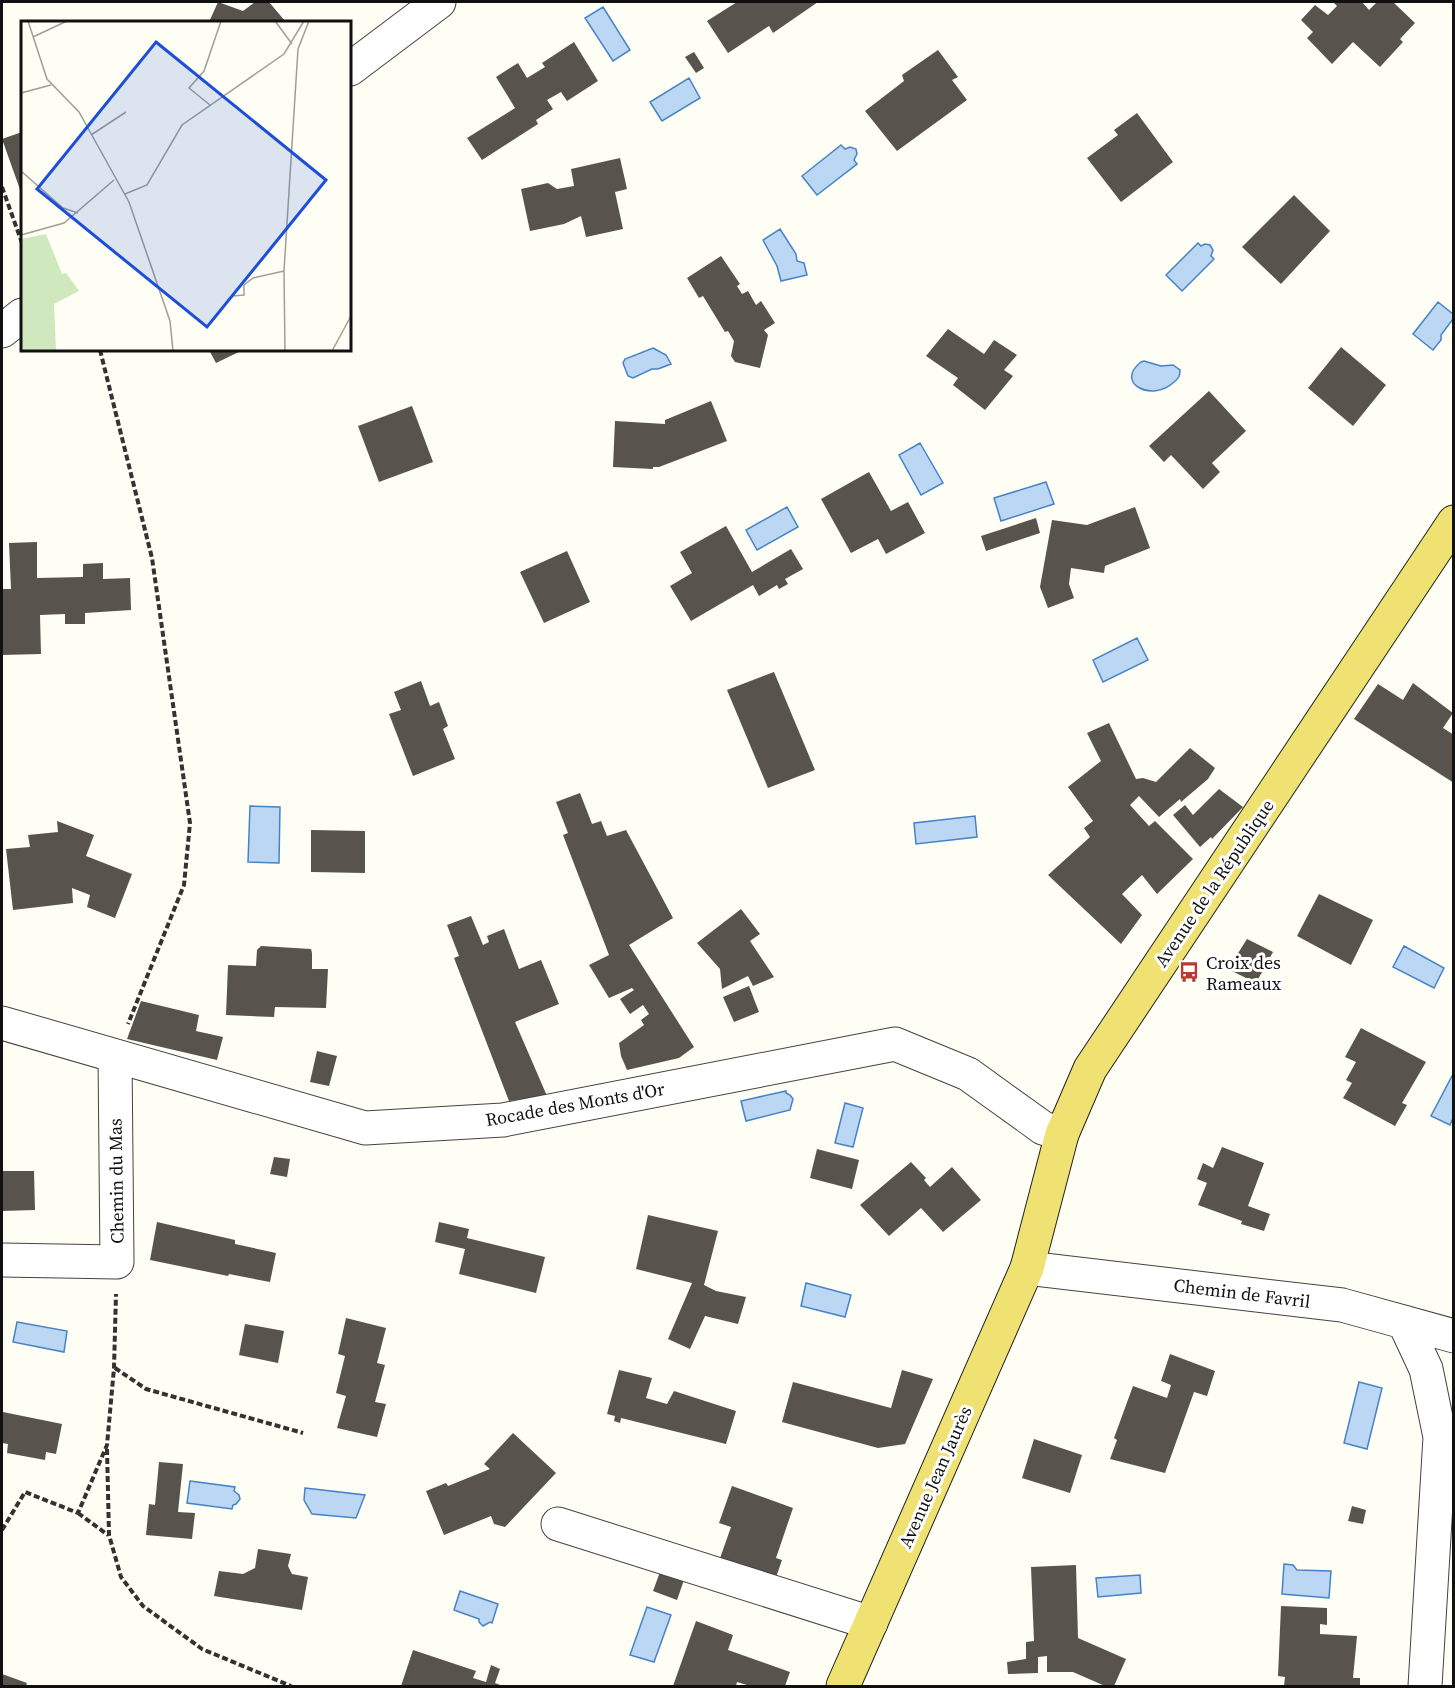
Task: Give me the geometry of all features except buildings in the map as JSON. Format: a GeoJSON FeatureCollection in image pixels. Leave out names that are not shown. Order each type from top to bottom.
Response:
{"type":"FeatureCollection","features":[{"type":"Feature","properties":{"kind":"main road","name":"Avenue de la République"},"geometry":{"type":"LineString","coordinates":[[1027,1268],[1062,1134],[1090,1069],[1454,522]]}},
{"type":"Feature","properties":{"kind":"main road","name":"Avenue Jean Jaurès"},"geometry":{"type":"LineString","coordinates":[[843,1686],[1027,1268]]}},
{"type":"Feature","properties":{"kind":"street"},"geometry":{"type":"LineString","coordinates":[[351,68],[439,2]]}},
{"type":"Feature","properties":{"kind":"street"},"geometry":{"type":"LineString","coordinates":[[2,330],[21,316]]}},
{"type":"Feature","properties":{"kind":"street","name":"Rocade des Monts d'Or"},"geometry":{"type":"LineString","coordinates":[[2,1023],[365,1128],[503,1120],[895,1044],[968,1074],[1043,1128],[1062,1134]]}},
{"type":"Feature","properties":{"kind":"street","name":"Chemin du Mas"},"geometry":{"type":"LineString","coordinates":[[2,1260],[117,1262],[115,1056]]}},
{"type":"Feature","properties":{"kind":"street","name":"Chemin de Favril"},"geometry":{"type":"LineString","coordinates":[[1027,1268],[1342,1305],[1454,1336]]}},
{"type":"Feature","properties":{"kind":"street"},"geometry":{"type":"LineString","coordinates":[[1404,1322],[1426,1369],[1440,1437],[1425,1686]]}},
{"type":"Feature","properties":{"kind":"street"},"geometry":{"type":"LineString","coordinates":[[558,1524],[871,1623]]}},
{"type":"Feature","properties":{"kind":"path"},"geometry":{"type":"LineString","coordinates":[[2,188],[21,240]]}},
{"type":"Feature","properties":{"kind":"path"},"geometry":{"type":"LineString","coordinates":[[100,351],[152,558],[190,823],[184,885],[115,1056]]}},
{"type":"Feature","properties":{"kind":"path"},"geometry":{"type":"LineString","coordinates":[[117,1262],[114,1368],[107,1445],[109,1535],[121,1577],[143,1606],[202,1649],[291,1686]]}},
{"type":"Feature","properties":{"kind":"path"},"geometry":{"type":"LineString","coordinates":[[114,1368],[146,1389],[303,1433]]}},
{"type":"Feature","properties":{"kind":"path"},"geometry":{"type":"LineString","coordinates":[[78,1513],[107,1445]]}},
{"type":"Feature","properties":{"kind":"path"},"geometry":{"type":"LineString","coordinates":[[2,1530],[26,1492],[78,1513],[109,1535]]}},
{"type":"Feature","properties":{"kind":"water"},"geometry":{"type":"Polygon","coordinates":[[[603,7],[630,50],[613,61],[585,18],[603,7]]]}},
{"type":"Feature","properties":{"kind":"water"},"geometry":{"type":"Polygon","coordinates":[[[689,78],[700,98],[662,121],[650,102],[689,78]]]}},
{"type":"Feature","properties":{"kind":"water"},"geometry":{"type":"Polygon","coordinates":[[[841,145],[845,149],[850,147],[856,149],[857,154],[854,160],[857,164],[817,195],[802,176],[841,145]]]}},
{"type":"Feature","properties":{"kind":"water"},"geometry":{"type":"Polygon","coordinates":[[[780,229],[796,254],[797,261],[804,263],[807,275],[781,281],[777,266],[763,240],[780,229]]]}},
{"type":"Feature","properties":{"kind":"water"},"geometry":{"type":"Polygon","coordinates":[[[1198,243],[1201,246],[1210,245],[1213,250],[1211,256],[1214,259],[1182,291],[1166,275],[1198,243]]]}},
{"type":"Feature","properties":{"kind":"water"},"geometry":{"type":"Polygon","coordinates":[[[1438,302],[1453,314],[1453,319],[1433,350],[1413,334],[1438,302]]]}},
{"type":"Feature","properties":{"kind":"water"},"geometry":{"type":"Polygon","coordinates":[[[653,348],[666,355],[671,364],[652,369],[633,378],[628,376],[623,363],[625,359],[653,348]]]}},
{"type":"Feature","properties":{"kind":"water"},"geometry":{"type":"Polygon","coordinates":[[[1144,361],[1161,366],[1173,365],[1180,370],[1179,377],[1165,388],[1156,391],[1139,388],[1132,377],[1134,370],[1144,361]]]}},
{"type":"Feature","properties":{"kind":"water"},"geometry":{"type":"Polygon","coordinates":[[[920,443],[943,483],[921,495],[899,455],[920,443]]]}},
{"type":"Feature","properties":{"kind":"water"},"geometry":{"type":"Polygon","coordinates":[[[1046,482],[1054,504],[1001,521],[994,498],[1046,482]]]}},
{"type":"Feature","properties":{"kind":"water"},"geometry":{"type":"Polygon","coordinates":[[[787,507],[798,527],[757,550],[746,530],[787,507]]]}},
{"type":"Feature","properties":{"kind":"water"},"geometry":{"type":"Polygon","coordinates":[[[1137,638],[1148,660],[1103,682],[1093,660],[1137,638]]]}},
{"type":"Feature","properties":{"kind":"water"},"geometry":{"type":"Polygon","coordinates":[[[250,806],[280,807],[279,863],[248,862],[250,806]]]}},
{"type":"Feature","properties":{"kind":"water"},"geometry":{"type":"Polygon","coordinates":[[[975,816],[977,837],[916,844],[914,823],[975,816]]]}},
{"type":"Feature","properties":{"kind":"water"},"geometry":{"type":"Polygon","coordinates":[[[1404,946],[1444,968],[1434,988],[1393,967],[1404,946]]]}},
{"type":"Feature","properties":{"kind":"water"},"geometry":{"type":"Polygon","coordinates":[[[1452,1076],[1454,1077],[1453,1118],[1450,1125],[1431,1116],[1452,1076]]]}},
{"type":"Feature","properties":{"kind":"water"},"geometry":{"type":"Polygon","coordinates":[[[786,1091],[793,1099],[790,1110],[746,1121],[741,1101],[786,1091]]]}},
{"type":"Feature","properties":{"kind":"water"},"geometry":{"type":"Polygon","coordinates":[[[845,1103],[863,1108],[853,1147],[835,1143],[845,1103]]]}},
{"type":"Feature","properties":{"kind":"water"},"geometry":{"type":"Polygon","coordinates":[[[806,1283],[851,1295],[845,1317],[801,1306],[806,1283]]]}},
{"type":"Feature","properties":{"kind":"water"},"geometry":{"type":"Polygon","coordinates":[[[17,1322],[67,1331],[64,1352],[13,1342],[17,1322]]]}},
{"type":"Feature","properties":{"kind":"water"},"geometry":{"type":"Polygon","coordinates":[[[1359,1382],[1382,1388],[1367,1449],[1344,1443],[1359,1382]]]}},
{"type":"Feature","properties":{"kind":"water"},"geometry":{"type":"Polygon","coordinates":[[[190,1481],[235,1487],[234,1491],[240,1499],[232,1509],[187,1503],[190,1481]]]}},
{"type":"Feature","properties":{"kind":"water"},"geometry":{"type":"Polygon","coordinates":[[[305,1488],[365,1495],[356,1518],[312,1514],[304,1500],[305,1488]]]}},
{"type":"Feature","properties":{"kind":"water"},"geometry":{"type":"Polygon","coordinates":[[[1284,1564],[1293,1565],[1297,1570],[1331,1571],[1329,1598],[1282,1594],[1284,1564]]]}},
{"type":"Feature","properties":{"kind":"water"},"geometry":{"type":"Polygon","coordinates":[[[1140,1575],[1141,1593],[1098,1597],[1096,1578],[1140,1575]]]}},
{"type":"Feature","properties":{"kind":"water"},"geometry":{"type":"Polygon","coordinates":[[[460,1591],[498,1604],[492,1623],[483,1626],[479,1619],[454,1610],[460,1591]]]}},
{"type":"Feature","properties":{"kind":"water"},"geometry":{"type":"Polygon","coordinates":[[[647,1607],[671,1615],[654,1662],[630,1655],[647,1607]]]}},
{"type":"Feature","properties":{"kind":"place","name":"Croix des Rameaux"},"geometry":{"type":"Point","coordinates":[1189,972]}}]}
